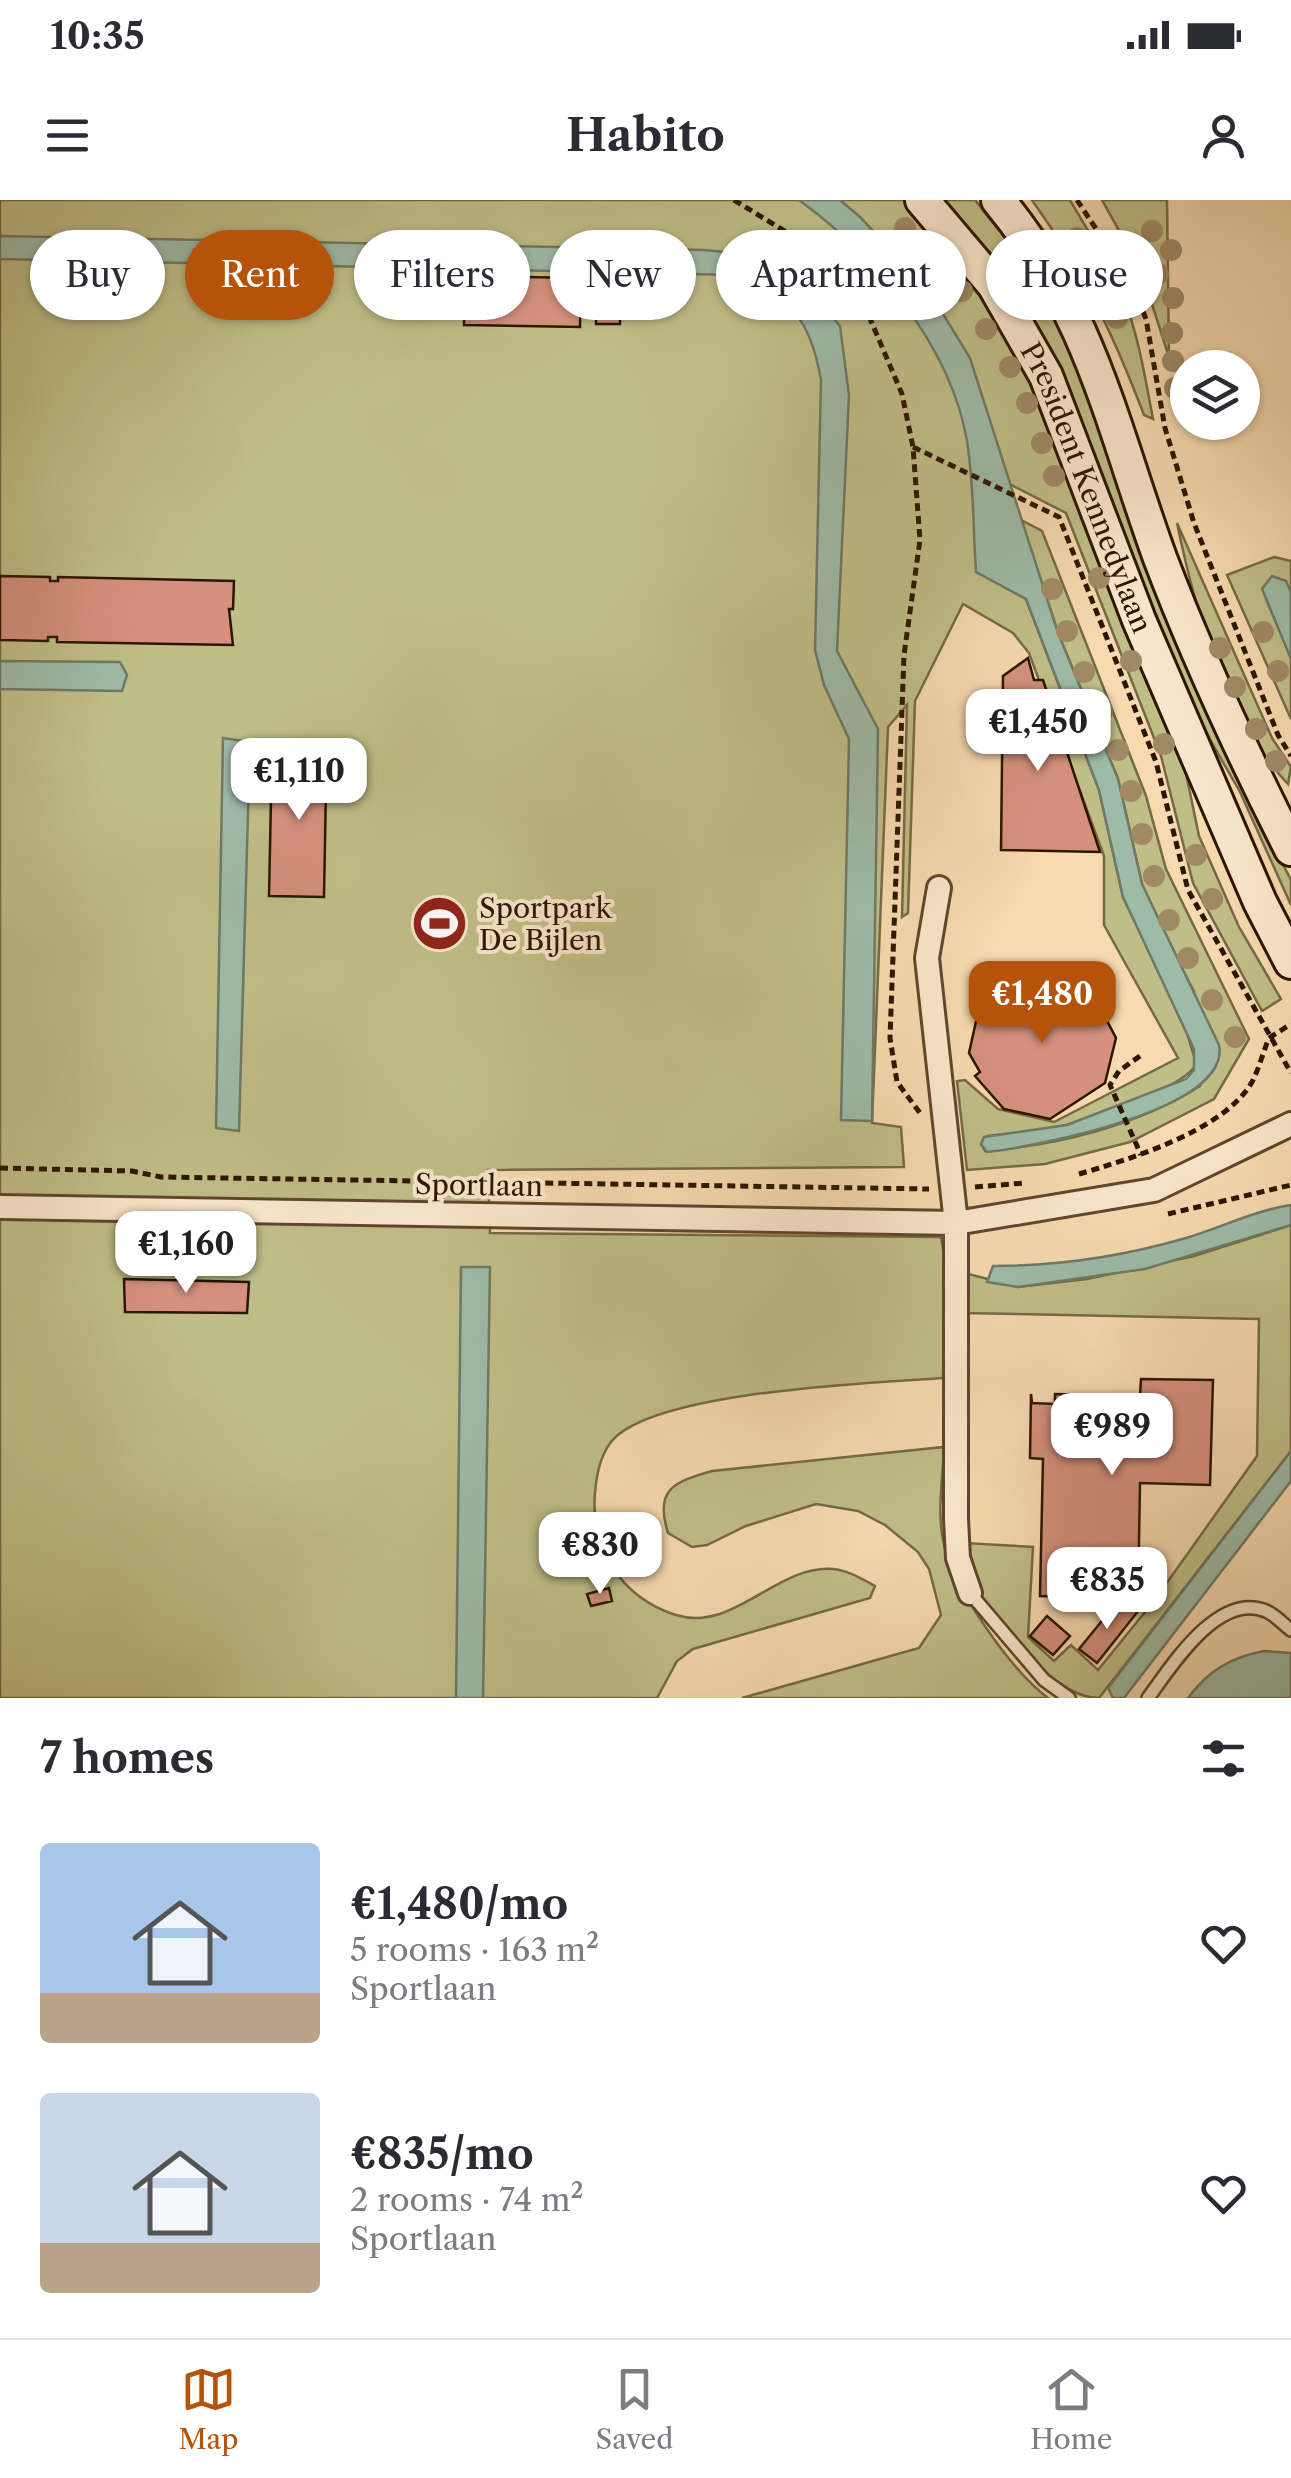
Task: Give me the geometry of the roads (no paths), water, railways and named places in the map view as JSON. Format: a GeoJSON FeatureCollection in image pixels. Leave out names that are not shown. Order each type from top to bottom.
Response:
{"type":"FeatureCollection","features":[{"type":"Feature","properties":{"kind":"main road","name":"President Kennedylaan"},"geometry":{"type":"LineString","coordinates":[[922,200],[994,284],[1046,376],[1139,620],[1260,902],[1291,962]]}},
{"type":"Feature","properties":{"kind":"main road","name":"President Kennedylaan"},"geometry":{"type":"LineString","coordinates":[[998,200],[1052,277],[1084,333],[1178,604],[1291,850]]}},
{"type":"Feature","properties":{"kind":"street"},"geometry":{"type":"LineString","coordinates":[[939,888],[927,958],[954,1189],[956,1519],[958,1558],[970,1592]]}},
{"type":"Feature","properties":{"kind":"street","name":"Sportlaan"},"geometry":{"type":"LineString","coordinates":[[0,1207],[956,1223],[1154,1190],[1291,1124]]}},
{"type":"Feature","properties":{"kind":"lane"},"geometry":{"type":"LineString","coordinates":[[970,1592],[1044,1680],[1069,1698]]}},
{"type":"Feature","properties":{"kind":"lane"},"geometry":{"type":"LineString","coordinates":[[1148,1698],[1194,1636],[1234,1609],[1264,1610],[1291,1630]]}},
{"type":"Feature","properties":{"kind":"place","name":"Sportpark De Bijlen"},"geometry":{"type":"Point","coordinates":[440,924]}}]}
